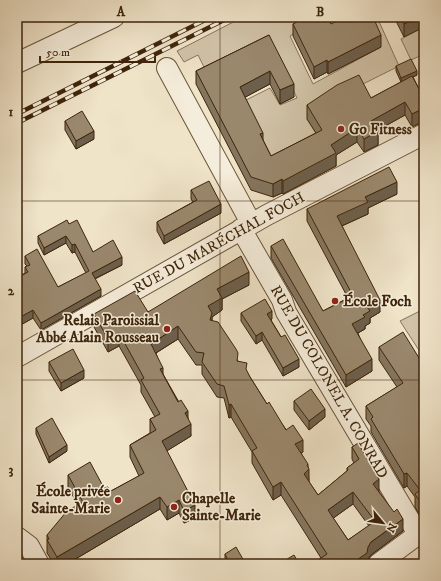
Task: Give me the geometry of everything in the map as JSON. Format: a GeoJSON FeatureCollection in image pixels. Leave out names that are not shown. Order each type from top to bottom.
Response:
{"type":"FeatureCollection","features":[{"type":"Feature","properties":{"kind":"street"},"geometry":{"type":"LineString","coordinates":[[17,63],[114,17]]}},
{"type":"Feature","properties":{"kind":"street","name":"RUE DU COLONEL A. CONRAD"},"geometry":{"type":"LineString","coordinates":[[167,68],[246,226],[282,300],[286,312],[421,532]]}},
{"type":"Feature","properties":{"kind":"street","name":"RUE DU MARÉCHAL FOCH"},"geometry":{"type":"LineString","coordinates":[[17,357],[246,226],[424,134]]}},
{"type":"Feature","properties":{"kind":"street"},"geometry":{"type":"LineString","coordinates":[[378,564],[421,532]]}},
{"type":"Feature","properties":{"kind":"street"},"geometry":{"type":"LineString","coordinates":[[17,537],[29,546],[39,564]]}},
{"type":"Feature","properties":{"kind":"shaded area"},"geometry":{"type":"Polygon","coordinates":[[[243,17],[323,17],[290,36],[313,84],[381,47],[369,17],[377,17],[399,66],[337,97],[307,119],[320,140],[275,165],[242,102],[270,88],[280,105],[297,98],[271,45],[208,75],[198,55],[184,62],[177,51],[243,17]]]}},
{"type":"Feature","properties":{"kind":"shaded area"},"geometry":{"type":"Polygon","coordinates":[[[424,27],[424,54],[411,60],[401,39],[424,27]]]}},
{"type":"Feature","properties":{"kind":"shaded area"},"geometry":{"type":"Polygon","coordinates":[[[424,309],[424,358],[400,321],[424,309]]]}},
{"type":"Feature","properties":{"kind":"building"},"geometry":{"type":"Polygon","coordinates":[[[307,17],[328,17],[331,24],[345,17],[373,17],[381,35],[328,62],[327,60],[314,67],[293,24],[307,17]]]}},
{"type":"Feature","properties":{"kind":"building"},"geometry":{"type":"Polygon","coordinates":[[[400,17],[419,17],[404,24],[400,17]]]}},
{"type":"Feature","properties":{"kind":"building"},"geometry":{"type":"Polygon","coordinates":[[[269,35],[294,84],[280,90],[270,71],[240,87],[263,133],[260,134],[271,156],[322,130],[307,105],[337,85],[359,75],[371,98],[412,76],[419,89],[424,86],[424,108],[412,114],[405,102],[371,121],[378,131],[364,139],[357,128],[331,145],[336,153],[283,181],[282,179],[273,184],[251,177],[196,71],[269,35]]]}},
{"type":"Feature","properties":{"kind":"building"},"geometry":{"type":"Polygon","coordinates":[[[411,59],[417,71],[401,78],[396,66],[411,59]]]}},
{"type":"Feature","properties":{"kind":"building"},"geometry":{"type":"Polygon","coordinates":[[[82,111],[94,131],[76,141],[65,121],[82,111]]]}},
{"type":"Feature","properties":{"kind":"building"},"geometry":{"type":"Polygon","coordinates":[[[389,167],[397,182],[365,197],[368,202],[337,216],[380,300],[367,307],[370,311],[363,315],[365,317],[352,324],[372,359],[346,375],[271,246],[283,239],[323,311],[353,296],[307,209],[389,167]]]}},
{"type":"Feature","properties":{"kind":"building"},"geometry":{"type":"Polygon","coordinates":[[[209,181],[221,204],[164,236],[157,222],[197,200],[191,190],[209,181]]]}},
{"type":"Feature","properties":{"kind":"building"},"geometry":{"type":"Polygon","coordinates":[[[67,220],[69,224],[77,220],[93,252],[113,240],[122,257],[92,273],[101,289],[41,323],[33,310],[17,319],[17,278],[28,272],[25,267],[30,265],[25,256],[37,249],[58,287],[89,271],[75,244],[72,245],[66,236],[44,248],[38,236],[67,220]]]}},
{"type":"Feature","properties":{"kind":"building"},"geometry":{"type":"Polygon","coordinates":[[[241,256],[249,272],[217,289],[222,298],[208,306],[212,313],[210,320],[218,322],[236,349],[238,353],[237,361],[247,363],[246,369],[250,377],[267,404],[269,402],[286,430],[293,425],[303,440],[295,444],[308,464],[309,469],[304,474],[318,495],[359,459],[352,447],[358,443],[379,479],[373,484],[394,512],[397,509],[403,519],[371,542],[367,553],[351,564],[325,564],[315,562],[327,554],[281,482],[273,487],[252,451],[257,448],[231,404],[229,405],[224,386],[217,384],[202,362],[204,353],[196,352],[178,326],[151,344],[163,368],[160,369],[178,402],[181,400],[188,411],[185,413],[191,424],[162,441],[195,505],[184,511],[179,500],[167,507],[160,497],[57,557],[47,540],[49,539],[47,535],[67,511],[83,502],[68,475],[90,462],[104,488],[108,487],[111,491],[144,473],[130,445],[156,430],[150,419],[160,414],[141,380],[144,378],[119,333],[108,339],[94,314],[135,291],[148,312],[241,256]],[[353,492],[328,510],[348,540],[375,521],[353,492]]]}},
{"type":"Feature","properties":{"kind":"building"},"geometry":{"type":"Polygon","coordinates":[[[265,299],[272,311],[267,314],[281,337],[285,335],[299,359],[283,368],[262,332],[256,336],[241,313],[265,299]]]}},
{"type":"Feature","properties":{"kind":"building"},"geometry":{"type":"Polygon","coordinates":[[[403,332],[424,366],[424,506],[415,494],[420,490],[407,473],[404,474],[371,419],[373,417],[366,406],[403,383],[379,347],[403,332]]]}},
{"type":"Feature","properties":{"kind":"building"},"geometry":{"type":"Polygon","coordinates":[[[73,349],[84,370],[61,383],[49,362],[73,349]]]}},
{"type":"Feature","properties":{"kind":"building"},"geometry":{"type":"Polygon","coordinates":[[[311,389],[325,409],[309,421],[294,401],[311,389]]]}},
{"type":"Feature","properties":{"kind":"building"},"geometry":{"type":"Polygon","coordinates":[[[52,418],[67,445],[49,457],[36,428],[52,418]]]}},
{"type":"Feature","properties":{"kind":"building"},"geometry":{"type":"Polygon","coordinates":[[[236,547],[244,561],[239,564],[230,564],[225,554],[236,547]]]}},
{"type":"Feature","properties":{"kind":"building"},"geometry":{"type":"Polygon","coordinates":[[[294,555],[299,564],[279,564],[294,555]]]}},
{"type":"Feature","properties":{"kind":"railway"},"geometry":{"type":"LineString","coordinates":[[17,114],[211,17]]}},
{"type":"Feature","properties":{"kind":"railway"},"geometry":{"type":"LineString","coordinates":[[17,123],[230,17]]}},
{"type":"Feature","properties":{"kind":"place","name":"Go Fitness"},"geometry":{"type":"Point","coordinates":[341,129]}},
{"type":"Feature","properties":{"kind":"place","name":"École Foch"},"geometry":{"type":"Point","coordinates":[335,301]}},
{"type":"Feature","properties":{"kind":"place","name":"Relais Paroissial Abbé Alain Rousseau"},"geometry":{"type":"Point","coordinates":[167,329]}},
{"type":"Feature","properties":{"kind":"place","name":"École privée Sainte-Marie"},"geometry":{"type":"Point","coordinates":[118,500]}},
{"type":"Feature","properties":{"kind":"place","name":"Chapelle Sainte-Marie"},"geometry":{"type":"Point","coordinates":[174,507]}}]}
